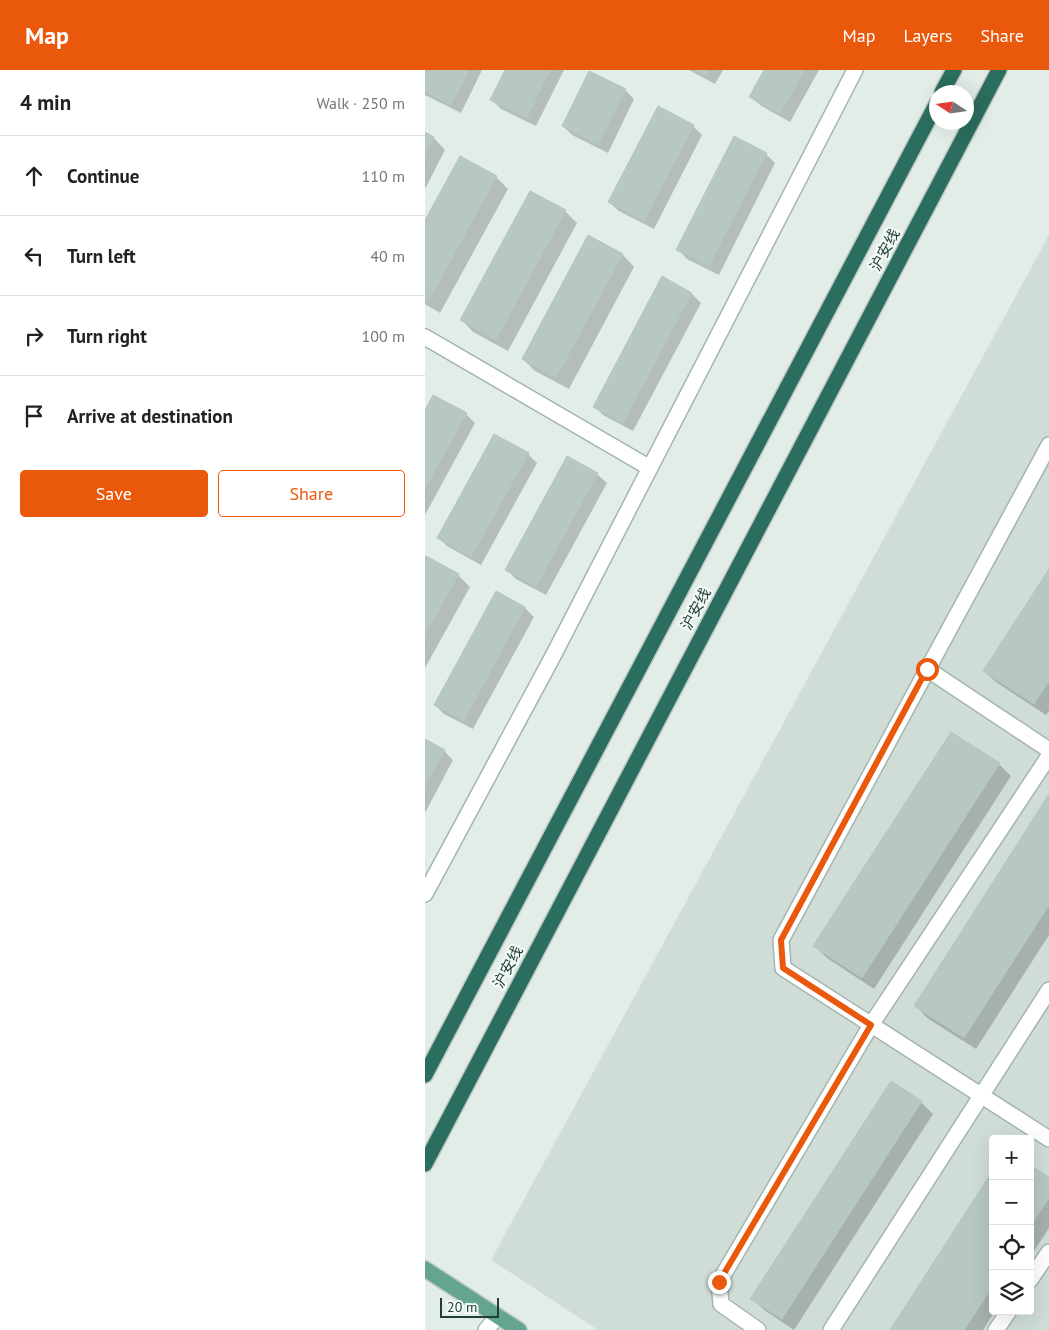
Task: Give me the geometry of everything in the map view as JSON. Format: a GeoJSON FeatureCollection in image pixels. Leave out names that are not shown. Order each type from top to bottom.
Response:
{"type":"FeatureCollection","features":[{"type":"Feature","properties":{"kind":"highway"},"geometry":{"type":"LineString","coordinates":[[946,85],[954,70]]}},
{"type":"Feature","properties":{"kind":"highway","name":"沪安线"},"geometry":{"type":"LineString","coordinates":[[425,1164],[999,70]]}},
{"type":"Feature","properties":{"kind":"highway","name":"沪安线"},"geometry":{"type":"LineString","coordinates":[[425,1075],[929,118]]}},
{"type":"Feature","properties":{"kind":"main road"},"geometry":{"type":"LineString","coordinates":[[425,1269],[519,1330]]}},
{"type":"Feature","properties":{"kind":"street"},"geometry":{"type":"LineString","coordinates":[[425,894],[553,656],[855,70]]}},
{"type":"Feature","properties":{"kind":"street"},"geometry":{"type":"LineString","coordinates":[[425,337],[650,468]]}},
{"type":"Feature","properties":{"kind":"street"},"geometry":{"type":"LineString","coordinates":[[1049,445],[781,940],[783,968],[1049,1139]]}},
{"type":"Feature","properties":{"kind":"street"},"geometry":{"type":"LineString","coordinates":[[927,669],[1049,750]]}},
{"type":"Feature","properties":{"kind":"street"},"geometry":{"type":"LineString","coordinates":[[758,1330],[721,1304],[719,1282],[871,1025],[1049,756]]}},
{"type":"Feature","properties":{"kind":"street"},"geometry":{"type":"LineString","coordinates":[[831,1330],[1049,990]]}},
{"type":"Feature","properties":{"kind":"street"},"geometry":{"type":"LineString","coordinates":[[1034,1274],[1049,1252]]}},
{"type":"Feature","properties":{"kind":"street"},"geometry":{"type":"LineString","coordinates":[[996,1330],[1006,1315]]}},
{"type":"Feature","properties":{"kind":"street"},"geometry":{"type":"LineString","coordinates":[[486,1330],[498,1316]]}},
{"type":"Feature","properties":{"kind":"shaded area"},"geometry":{"type":"Polygon","coordinates":[[[1049,235],[1049,1330],[598,1330],[491,1260],[1049,235]]]}},
{"type":"Feature","properties":{"kind":"building"},"geometry":{"type":"Polygon","coordinates":[[[425,70],[469,70],[451,105],[425,92],[425,70]]]}},
{"type":"Feature","properties":{"kind":"building"},"geometry":{"type":"Polygon","coordinates":[[[505,70],[550,70],[527,118],[490,100],[505,70]]]}},
{"type":"Feature","properties":{"kind":"building"},"geometry":{"type":"Polygon","coordinates":[[[695,70],[709,70],[706,76],[695,70]]]}},
{"type":"Feature","properties":{"kind":"building"},"geometry":{"type":"Polygon","coordinates":[[[764,70],[805,70],[780,114],[749,97],[764,70]]]}},
{"type":"Feature","properties":{"kind":"building"},"geometry":{"type":"Polygon","coordinates":[[[589,71],[626,89],[598,145],[562,126],[589,71]]]}},
{"type":"Feature","properties":{"kind":"building"},"geometry":{"type":"Polygon","coordinates":[[[658,106],[694,125],[644,221],[608,202],[658,106]]]}},
{"type":"Feature","properties":{"kind":"building"},"geometry":{"type":"Polygon","coordinates":[[[425,132],[434,137],[425,155],[425,132]]]}},
{"type":"Feature","properties":{"kind":"building"},"geometry":{"type":"Polygon","coordinates":[[[734,136],[767,153],[709,266],[676,250],[734,136]]]}},
{"type":"Feature","properties":{"kind":"building"},"geometry":{"type":"Polygon","coordinates":[[[460,156],[497,176],[428,302],[425,300],[425,220],[460,156]]]}},
{"type":"Feature","properties":{"kind":"building"},"geometry":{"type":"Polygon","coordinates":[[[530,191],[566,210],[496,340],[460,320],[530,191]]]}},
{"type":"Feature","properties":{"kind":"building"},"geometry":{"type":"Polygon","coordinates":[[[588,235],[623,254],[556,378],[522,359],[588,235]]]}},
{"type":"Feature","properties":{"kind":"building"},"geometry":{"type":"Polygon","coordinates":[[[662,276],[692,293],[623,423],[593,407],[662,276]]]}},
{"type":"Feature","properties":{"kind":"building"},"geometry":{"type":"Polygon","coordinates":[[[433,395],[467,413],[425,489],[425,410],[433,395]]]}},
{"type":"Feature","properties":{"kind":"building"},"geometry":{"type":"Polygon","coordinates":[[[494,434],[529,453],[471,557],[437,538],[494,434]]]}},
{"type":"Feature","properties":{"kind":"building"},"geometry":{"type":"Polygon","coordinates":[[[567,456],[598,473],[536,587],[505,570],[567,456]]]}},
{"type":"Feature","properties":{"kind":"building"},"geometry":{"type":"Polygon","coordinates":[[[426,556],[459,574],[425,635],[425,558],[426,556]]]}},
{"type":"Feature","properties":{"kind":"building"},"geometry":{"type":"Polygon","coordinates":[[[1049,569],[1049,681],[1034,704],[983,671],[1049,569]]]}},
{"type":"Feature","properties":{"kind":"building"},"geometry":{"type":"Polygon","coordinates":[[[496,591],[525,607],[464,721],[434,705],[496,591]]]}},
{"type":"Feature","properties":{"kind":"building"},"geometry":{"type":"Polygon","coordinates":[[[951,732],[1000,763],[862,978],[813,946],[951,732]]]}},
{"type":"Feature","properties":{"kind":"building"},"geometry":{"type":"Polygon","coordinates":[[[425,739],[445,750],[425,787],[425,739]]]}},
{"type":"Feature","properties":{"kind":"building"},"geometry":{"type":"Polygon","coordinates":[[[1049,794],[1049,905],[964,1038],[914,1006],[1049,794]]]}},
{"type":"Feature","properties":{"kind":"building"},"geometry":{"type":"Polygon","coordinates":[[[891,1081],[922,1101],[782,1319],[750,1299],[891,1081]]]}},
{"type":"Feature","properties":{"kind":"building"},"geometry":{"type":"Polygon","coordinates":[[[1034,1168],[1049,1177],[1049,1198],[1034,1221],[1034,1168]]]}},
{"type":"Feature","properties":{"kind":"building"},"geometry":{"type":"Polygon","coordinates":[[[989,1176],[989,1292],[964,1330],[890,1330],[989,1176]]]}},
{"type":"Feature","properties":{"kind":"route"},"geometry":{"type":"LineString","coordinates":[[719,1282],[871,1025],[783,968],[781,940],[927,669]]}}]}
